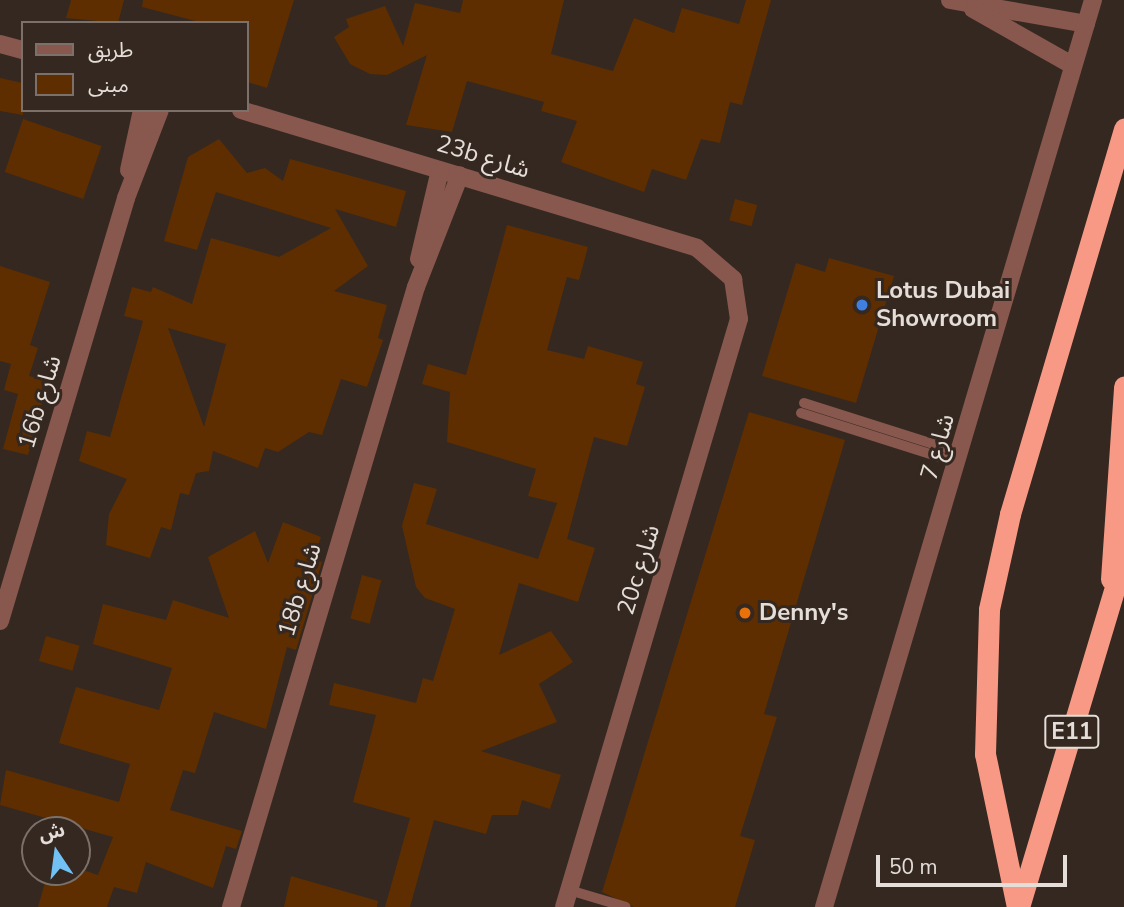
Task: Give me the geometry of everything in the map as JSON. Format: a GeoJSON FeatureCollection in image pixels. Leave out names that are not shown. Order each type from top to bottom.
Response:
{"type":"FeatureCollection","features":[{"type":"Feature","properties":{"kind":"highway"},"geometry":{"type":"LineString","coordinates":[[1018,907],[985,754],[989,609],[1010,514],[1124,129]]}},
{"type":"Feature","properties":{"kind":"highway"},"geometry":{"type":"LineString","coordinates":[[1111,600],[1112,498],[1124,386]]}},
{"type":"Feature","properties":{"kind":"highway","name":"E11"},"geometry":{"type":"LineString","coordinates":[[1018,907],[1124,557]]}},
{"type":"Feature","properties":{"kind":"street","name":"شارع 7"},"geometry":{"type":"LineString","coordinates":[[824,907],[960,458],[1093,0]]}},
{"type":"Feature","properties":{"kind":"street"},"geometry":{"type":"LineString","coordinates":[[957,2],[1086,24]]}},
{"type":"Feature","properties":{"kind":"street"},"geometry":{"type":"LineString","coordinates":[[957,2],[1072,65]]}},
{"type":"Feature","properties":{"kind":"street"},"geometry":{"type":"LineString","coordinates":[[0,44],[21,49]]}},
{"type":"Feature","properties":{"kind":"street","name":"16b شارع"},"geometry":{"type":"LineString","coordinates":[[126,198],[142,112]]}},
{"type":"Feature","properties":{"kind":"street","name":"16b شارع"},"geometry":{"type":"LineString","coordinates":[[0,621],[126,198],[159,112]]}},
{"type":"Feature","properties":{"kind":"street","name":"23b شارع"},"geometry":{"type":"LineString","coordinates":[[248,112],[460,175],[709,254]]}},
{"type":"Feature","properties":{"kind":"street","name":"18b شارع"},"geometry":{"type":"LineString","coordinates":[[416,287],[440,170]]}},
{"type":"Feature","properties":{"kind":"street","name":"18b شارع"},"geometry":{"type":"LineString","coordinates":[[231,907],[416,287],[460,175]]}},
{"type":"Feature","properties":{"kind":"street","name":"20c شارع"},"geometry":{"type":"LineString","coordinates":[[567,898],[739,319],[733,279],[709,254]]}},
{"type":"Feature","properties":{"kind":"lane"},"geometry":{"type":"LineString","coordinates":[[802,408],[960,458]]}},
{"type":"Feature","properties":{"kind":"lane"},"geometry":{"type":"LineString","coordinates":[[567,898],[626,907]]}},
{"type":"Feature","properties":{"kind":"building"},"geometry":{"type":"Polygon","coordinates":[[[71,0],[124,0],[119,21],[66,18],[71,0]]]}},
{"type":"Feature","properties":{"kind":"building"},"geometry":{"type":"Polygon","coordinates":[[[143,0],[294,0],[267,88],[248,82],[248,21],[195,21],[142,7],[143,0]]]}},
{"type":"Feature","properties":{"kind":"building"},"geometry":{"type":"Polygon","coordinates":[[[463,0],[564,0],[551,54],[613,71],[634,18],[674,33],[682,8],[739,24],[746,0],[771,0],[742,105],[730,102],[720,143],[701,139],[686,180],[652,169],[644,192],[561,162],[577,121],[541,111],[544,102],[467,81],[452,132],[406,125],[427,55],[387,75],[370,74],[350,64],[334,37],[349,27],[346,19],[385,6],[403,46],[415,3],[460,13],[463,0]]]}},
{"type":"Feature","properties":{"kind":"building"},"geometry":{"type":"Polygon","coordinates":[[[0,78],[21,83],[23,115],[0,111],[0,78]]]}},
{"type":"Feature","properties":{"kind":"building"},"geometry":{"type":"Polygon","coordinates":[[[23,119],[101,146],[83,199],[5,172],[23,119]]]}},
{"type":"Feature","properties":{"kind":"building"},"geometry":{"type":"Polygon","coordinates":[[[219,139],[247,173],[265,168],[283,181],[290,159],[406,191],[396,227],[335,209],[368,266],[334,291],[387,305],[378,338],[383,340],[367,387],[341,379],[322,435],[309,432],[278,452],[265,448],[258,468],[213,451],[209,471],[196,473],[189,495],[180,493],[171,530],[161,527],[150,558],[106,545],[109,514],[127,479],[79,461],[87,431],[110,437],[143,321],[124,316],[132,287],[151,292],[153,287],[192,304],[211,238],[279,257],[331,228],[216,192],[197,250],[164,241],[188,157],[219,139]],[[168,328],[204,427],[226,344],[168,328]]]}},
{"type":"Feature","properties":{"kind":"building"},"geometry":{"type":"Polygon","coordinates":[[[735,199],[757,205],[752,226],[729,220],[735,199]]]}},
{"type":"Feature","properties":{"kind":"building"},"geometry":{"type":"Polygon","coordinates":[[[507,225],[588,247],[579,280],[567,277],[547,350],[584,359],[588,346],[643,362],[636,384],[645,387],[627,446],[594,437],[567,539],[595,548],[578,602],[519,583],[499,655],[551,631],[573,662],[539,684],[557,722],[481,751],[561,775],[550,809],[522,800],[518,815],[492,815],[486,834],[434,820],[410,907],[385,907],[410,818],[353,802],[376,715],[329,705],[334,683],[416,703],[423,678],[433,681],[455,609],[425,598],[416,587],[402,526],[414,483],[437,489],[426,524],[538,559],[557,503],[528,496],[536,469],[447,442],[450,392],[422,384],[428,364],[466,375],[507,225]]]}},
{"type":"Feature","properties":{"kind":"building"},"geometry":{"type":"Polygon","coordinates":[[[829,258],[894,276],[856,403],[762,376],[796,263],[825,272],[829,258]]]}},
{"type":"Feature","properties":{"kind":"building"},"geometry":{"type":"Polygon","coordinates":[[[0,266],[50,282],[30,345],[38,348],[29,376],[48,380],[28,455],[3,449],[18,394],[4,390],[11,364],[0,361],[0,266]]]}},
{"type":"Feature","properties":{"kind":"building"},"geometry":{"type":"Polygon","coordinates":[[[749,412],[845,440],[764,714],[777,717],[740,836],[755,840],[735,907],[634,907],[602,892],[749,412]]]}},
{"type":"Feature","properties":{"kind":"building"},"geometry":{"type":"Polygon","coordinates":[[[283,522],[321,537],[313,560],[322,562],[296,650],[287,647],[266,729],[214,712],[195,773],[183,770],[170,810],[242,831],[236,849],[226,846],[213,888],[146,862],[137,893],[114,887],[107,907],[38,907],[44,886],[91,886],[91,873],[98,875],[113,837],[91,831],[91,816],[39,816],[0,805],[6,770],[119,802],[130,764],[59,743],[76,687],[159,710],[172,668],[93,644],[103,604],[166,620],[173,600],[229,618],[208,557],[255,531],[268,563],[283,522]]]}},
{"type":"Feature","properties":{"kind":"building"},"geometry":{"type":"Polygon","coordinates":[[[362,575],[381,580],[370,624],[350,618],[362,575]]]}},
{"type":"Feature","properties":{"kind":"building"},"geometry":{"type":"Polygon","coordinates":[[[46,636],[80,646],[72,671],[39,661],[46,636]]]}},
{"type":"Feature","properties":{"kind":"building"},"geometry":{"type":"Polygon","coordinates":[[[291,876],[378,901],[377,907],[284,907],[291,876]]]}},
{"type":"Feature","properties":{"kind":"place","name":"Lotus Dubai Showroom"},"geometry":{"type":"Point","coordinates":[862,305]}},
{"type":"Feature","properties":{"kind":"place","name":"Denny's"},"geometry":{"type":"Point","coordinates":[745,613]}}]}
